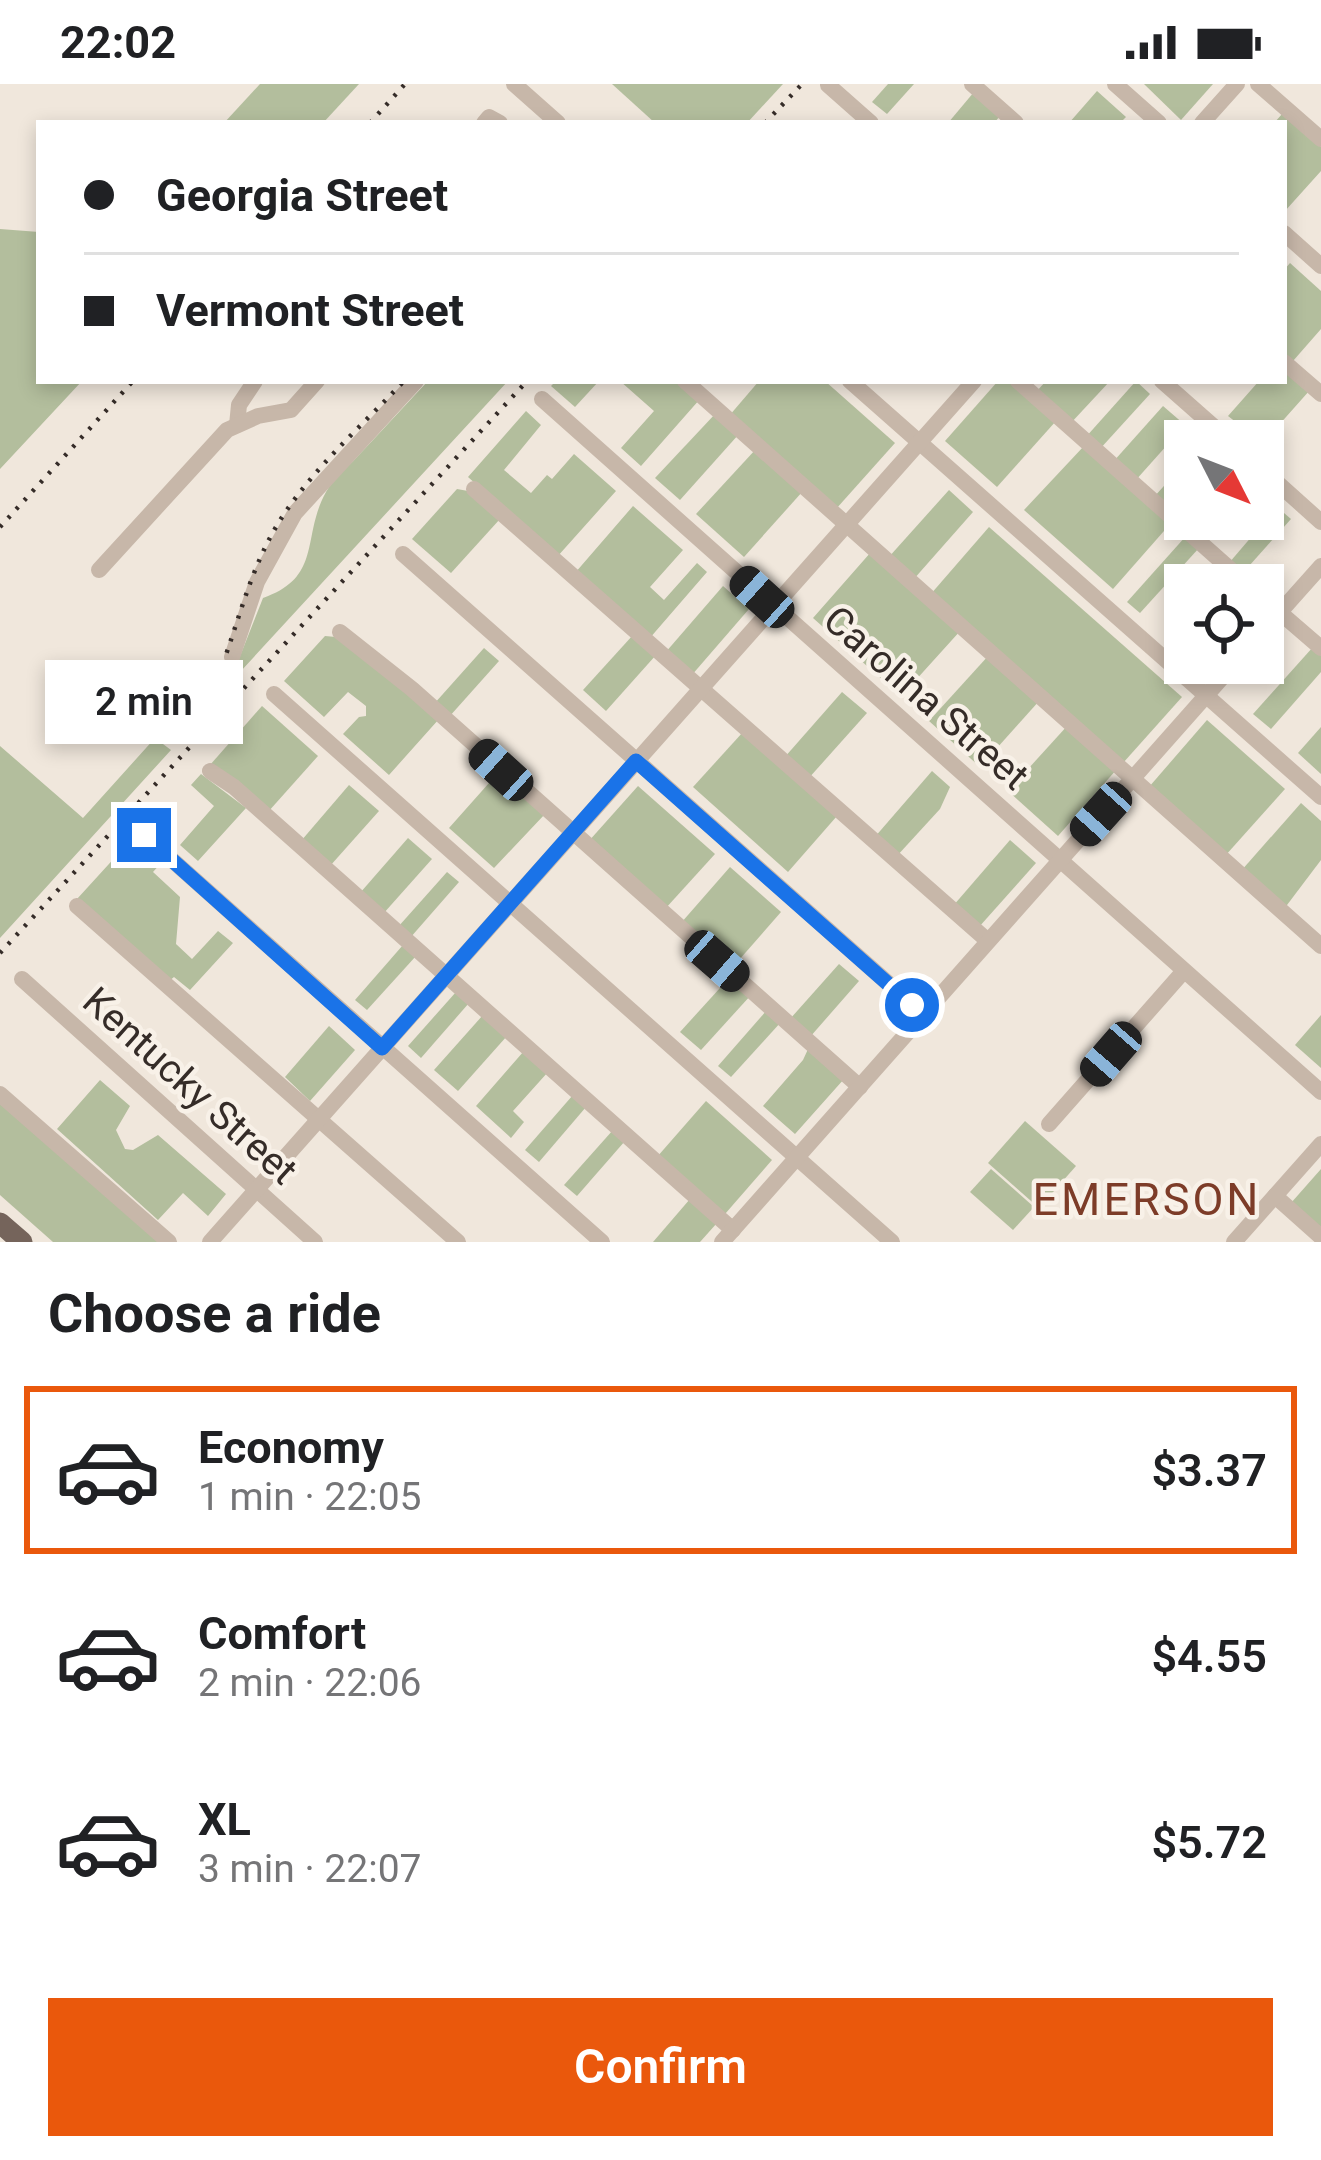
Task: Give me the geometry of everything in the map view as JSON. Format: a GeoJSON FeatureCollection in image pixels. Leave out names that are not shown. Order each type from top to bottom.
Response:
{"type":"FeatureCollection","features":[{"type":"Feature","properties":{"kind":"main road"},"geometry":{"type":"LineString","coordinates":[[0,1223],[22,1242]]}},
{"type":"Feature","properties":{"kind":"street"},"geometry":{"type":"LineString","coordinates":[[514,84],[555,120]]}},
{"type":"Feature","properties":{"kind":"street"},"geometry":{"type":"LineString","coordinates":[[972,84],[1013,120]]}},
{"type":"Feature","properties":{"kind":"street"},"geometry":{"type":"LineString","coordinates":[[1115,84],[1156,120]]}},
{"type":"Feature","properties":{"kind":"street"},"geometry":{"type":"LineString","coordinates":[[1205,120],[1237,84]]}},
{"type":"Feature","properties":{"kind":"street"},"geometry":{"type":"LineString","coordinates":[[1258,84],[1321,139]]}},
{"type":"Feature","properties":{"kind":"street"},"geometry":{"type":"LineString","coordinates":[[828,85],[868,120]]}},
{"type":"Feature","properties":{"kind":"street"},"geometry":{"type":"LineString","coordinates":[[1287,236],[1321,266]]}},
{"type":"Feature","properties":{"kind":"street"},"geometry":{"type":"LineString","coordinates":[[1287,365],[1321,394]]}},
{"type":"Feature","properties":{"kind":"street"},"geometry":{"type":"LineString","coordinates":[[238,425],[239,405],[253,384]]}},
{"type":"Feature","properties":{"kind":"street"},"geometry":{"type":"LineString","coordinates":[[99,570],[227,430],[291,410],[314,384]]}},
{"type":"Feature","properties":{"kind":"street"},"geometry":{"type":"LineString","coordinates":[[232,657],[257,582],[295,512],[413,384]]}},
{"type":"Feature","properties":{"kind":"street"},"geometry":{"type":"LineString","coordinates":[[688,384],[1321,946]]}},
{"type":"Feature","properties":{"kind":"street"},"geometry":{"type":"LineString","coordinates":[[853,384],[1321,797]]}},
{"type":"Feature","properties":{"kind":"street"},"geometry":{"type":"LineString","coordinates":[[210,1242],[971,384]]}},
{"type":"Feature","properties":{"kind":"street"},"geometry":{"type":"LineString","coordinates":[[1021,384],[1224,564]]}},
{"type":"Feature","properties":{"kind":"street"},"geometry":{"type":"LineString","coordinates":[[1165,384],[1206,420]]}},
{"type":"Feature","properties":{"kind":"street","name":"Carolina Street"},"geometry":{"type":"LineString","coordinates":[[542,399],[1321,1092]]}},
{"type":"Feature","properties":{"kind":"street"},"geometry":{"type":"LineString","coordinates":[[474,489],[988,941]]}},
{"type":"Feature","properties":{"kind":"street"},"geometry":{"type":"LineString","coordinates":[[1284,489],[1321,522]]}},
{"type":"Feature","properties":{"kind":"street"},"geometry":{"type":"LineString","coordinates":[[403,554],[924,1015]]}},
{"type":"Feature","properties":{"kind":"street"},"geometry":{"type":"LineString","coordinates":[[1284,608],[1321,566]]}},
{"type":"Feature","properties":{"kind":"street"},"geometry":{"type":"LineString","coordinates":[[1284,616],[1321,648]]}},
{"type":"Feature","properties":{"kind":"street"},"geometry":{"type":"LineString","coordinates":[[340,632],[412,689],[860,1087]]}},
{"type":"Feature","properties":{"kind":"street"},"geometry":{"type":"LineString","coordinates":[[210,771],[445,976],[728,1236],[1216,684]]}},
{"type":"Feature","properties":{"kind":"street"},"geometry":{"type":"LineString","coordinates":[[274,694],[892,1242]]}},
{"type":"Feature","properties":{"kind":"street"},"geometry":{"type":"LineString","coordinates":[[144,835],[602,1242]]}},
{"type":"Feature","properties":{"kind":"street"},"geometry":{"type":"LineString","coordinates":[[76,906],[458,1242]]}},
{"type":"Feature","properties":{"kind":"street"},"geometry":{"type":"LineString","coordinates":[[1049,1124],[1183,972]]}},
{"type":"Feature","properties":{"kind":"street","name":"Kentucky Street"},"geometry":{"type":"LineString","coordinates":[[22,979],[315,1242]]}},
{"type":"Feature","properties":{"kind":"street"},"geometry":{"type":"LineString","coordinates":[[0,1094],[169,1242]]}},
{"type":"Feature","properties":{"kind":"street"},"geometry":{"type":"LineString","coordinates":[[1234,1242],[1321,1144]]}},
{"type":"Feature","properties":{"kind":"street"},"geometry":{"type":"LineString","coordinates":[[1275,1196],[1321,1237]]}},
{"type":"Feature","properties":{"kind":"green space"},"geometry":{"type":"Polygon","coordinates":[[[260,84],[359,84],[326,120],[227,120],[260,84]]]}},
{"type":"Feature","properties":{"kind":"green space"},"geometry":{"type":"Polygon","coordinates":[[[612,84],[783,84],[750,120],[652,120],[612,84]]]}},
{"type":"Feature","properties":{"kind":"green space"},"geometry":{"type":"Polygon","coordinates":[[[888,84],[914,84],[887,114],[872,102],[888,84]]]}},
{"type":"Feature","properties":{"kind":"green space"},"geometry":{"type":"Polygon","coordinates":[[[1144,84],[1213,84],[1181,120],[1144,84]]]}},
{"type":"Feature","properties":{"kind":"green space"},"geometry":{"type":"Polygon","coordinates":[[[1097,91],[1126,117],[1123,120],[1072,120],[1097,91]]]}},
{"type":"Feature","properties":{"kind":"green space"},"geometry":{"type":"Polygon","coordinates":[[[974,92],[1000,116],[997,120],[951,120],[974,92]]]}},
{"type":"Feature","properties":{"kind":"green space"},"geometry":{"type":"Polygon","coordinates":[[[1283,113],[1321,147],[1321,171],[1287,209],[1287,120],[1277,120],[1283,113]]]}},
{"type":"Feature","properties":{"kind":"green space"},"geometry":{"type":"Polygon","coordinates":[[[0,229],[36,232],[36,384],[79,384],[0,469],[0,229]]]}},
{"type":"Feature","properties":{"kind":"green space"},"geometry":{"type":"Polygon","coordinates":[[[1290,263],[1321,291],[1321,329],[1293,361],[1287,356],[1290,263]]]}},
{"type":"Feature","properties":{"kind":"green space"},"geometry":{"type":"Polygon","coordinates":[[[1287,369],[1310,390],[1283,420],[1233,420],[1228,416],[1256,384],[1287,384],[1287,369]]]}},
{"type":"Feature","properties":{"kind":"green space"},"geometry":{"type":"Polygon","coordinates":[[[425,384],[505,384],[229,684],[263,598],[295,579],[303,567],[329,487],[425,384]]]}},
{"type":"Feature","properties":{"kind":"green space"},"geometry":{"type":"Polygon","coordinates":[[[553,384],[596,384],[575,407],[553,384]]]}},
{"type":"Feature","properties":{"kind":"green space"},"geometry":{"type":"Polygon","coordinates":[[[623,384],[683,384],[700,399],[641,466],[621,448],[654,411],[623,384]]]}},
{"type":"Feature","properties":{"kind":"green space"},"geometry":{"type":"Polygon","coordinates":[[[756,384],[828,384],[895,443],[836,509],[729,416],[756,384]]]}},
{"type":"Feature","properties":{"kind":"green space"},"geometry":{"type":"Polygon","coordinates":[[[995,384],[1018,384],[1056,421],[997,487],[945,441],[995,384]]]}},
{"type":"Feature","properties":{"kind":"green space"},"geometry":{"type":"Polygon","coordinates":[[[1043,384],[1107,384],[1070,424],[1036,392],[1043,384]]]}},
{"type":"Feature","properties":{"kind":"green space"},"geometry":{"type":"Polygon","coordinates":[[[1133,384],[1150,394],[1099,450],[1085,438],[1133,384]]]}},
{"type":"Feature","properties":{"kind":"green space"},"geometry":{"type":"Polygon","coordinates":[[[1163,406],[1179,420],[1164,420],[1164,449],[1135,481],[1113,462],[1163,406]]]}},
{"type":"Feature","properties":{"kind":"green space"},"geometry":{"type":"Polygon","coordinates":[[[526,411],[541,425],[504,470],[531,493],[547,475],[552,479],[574,454],[616,491],[557,557],[468,477],[526,411]]]}},
{"type":"Feature","properties":{"kind":"green space"},"geometry":{"type":"Polygon","coordinates":[[[716,413],[739,434],[680,500],[655,478],[716,413]]]}},
{"type":"Feature","properties":{"kind":"green space"},"geometry":{"type":"Polygon","coordinates":[[[1084,446],[1164,517],[1164,531],[1113,589],[1024,510],[1084,446]]]}},
{"type":"Feature","properties":{"kind":"green space"},"geometry":{"type":"Polygon","coordinates":[[[756,449],[803,491],[744,557],[696,514],[756,449]]]}},
{"type":"Feature","properties":{"kind":"green space"},"geometry":{"type":"Polygon","coordinates":[[[1164,486],[1164,506],[1154,497],[1164,486]]]}},
{"type":"Feature","properties":{"kind":"green space"},"geometry":{"type":"Polygon","coordinates":[[[457,489],[468,491],[500,519],[451,573],[412,539],[457,489]]]}},
{"type":"Feature","properties":{"kind":"green space"},"geometry":{"type":"Polygon","coordinates":[[[949,490],[973,512],[913,580],[888,558],[949,490]]]}},
{"type":"Feature","properties":{"kind":"green space"},"geometry":{"type":"Polygon","coordinates":[[[633,506],[683,550],[650,587],[664,600],[697,563],[707,572],[649,639],[575,573],[633,506]]]}},
{"type":"Feature","properties":{"kind":"green space"},"geometry":{"type":"Polygon","coordinates":[[[989,527],[1182,697],[1123,763],[930,595],[989,527]]]}},
{"type":"Feature","properties":{"kind":"green space"},"geometry":{"type":"Polygon","coordinates":[[[1182,540],[1199,548],[1184,564],[1164,564],[1164,587],[1140,613],[1127,602],[1182,540]]]}},
{"type":"Feature","properties":{"kind":"green space"},"geometry":{"type":"Polygon","coordinates":[[[1249,540],[1272,540],[1251,564],[1229,563],[1249,540]]]}},
{"type":"Feature","properties":{"kind":"green space"},"geometry":{"type":"Polygon","coordinates":[[[871,552],[961,630],[914,682],[906,676],[894,690],[813,618],[871,552]]]}},
{"type":"Feature","properties":{"kind":"green space"},"geometry":{"type":"Polygon","coordinates":[[[723,586],[749,609],[691,676],[665,653],[723,586]]]}},
{"type":"Feature","properties":{"kind":"green space"},"geometry":{"type":"Polygon","coordinates":[[[633,635],[656,655],[606,711],[583,690],[633,635]]]}},
{"type":"Feature","properties":{"kind":"green space"},"geometry":{"type":"Polygon","coordinates":[[[325,636],[336,637],[439,719],[389,775],[343,734],[366,716],[366,706],[348,692],[324,717],[284,681],[325,636]]]}},
{"type":"Feature","properties":{"kind":"green space"},"geometry":{"type":"Polygon","coordinates":[[[1313,647],[1321,653],[1321,672],[1271,729],[1253,714],[1313,647]]]}},
{"type":"Feature","properties":{"kind":"green space"},"geometry":{"type":"Polygon","coordinates":[[[484,648],[499,661],[449,717],[434,704],[484,648]]]}},
{"type":"Feature","properties":{"kind":"green space"},"geometry":{"type":"Polygon","coordinates":[[[989,655],[1040,700],[980,767],[929,721],[989,655]]]}},
{"type":"Feature","properties":{"kind":"green space"},"geometry":{"type":"Polygon","coordinates":[[[842,692],[867,713],[808,779],[784,758],[842,692]]]}},
{"type":"Feature","properties":{"kind":"green space"},"geometry":{"type":"Polygon","coordinates":[[[262,706],[318,756],[268,812],[210,765],[262,706]]]}},
{"type":"Feature","properties":{"kind":"green space"},"geometry":{"type":"Polygon","coordinates":[[[1207,720],[1285,789],[1225,856],[1149,787],[1207,720]]]}},
{"type":"Feature","properties":{"kind":"green space"},"geometry":{"type":"Polygon","coordinates":[[[1068,725],[1117,769],[1058,836],[1008,791],[1068,725]]]}},
{"type":"Feature","properties":{"kind":"green space"},"geometry":{"type":"Polygon","coordinates":[[[1321,727],[1321,774],[1298,753],[1321,727]]]}},
{"type":"Feature","properties":{"kind":"green space"},"geometry":{"type":"Polygon","coordinates":[[[743,732],[837,816],[788,872],[693,787],[743,732]]]}},
{"type":"Feature","properties":{"kind":"green space"},"geometry":{"type":"Polygon","coordinates":[[[155,738],[171,750],[0,938],[0,746],[83,818],[155,738]]]}},
{"type":"Feature","properties":{"kind":"green space"},"geometry":{"type":"Polygon","coordinates":[[[932,771],[950,787],[940,809],[896,857],[874,838],[932,771]]]}},
{"type":"Feature","properties":{"kind":"green space"},"geometry":{"type":"Polygon","coordinates":[[[201,774],[246,808],[198,861],[180,845],[214,806],[191,785],[201,774]]]}},
{"type":"Feature","properties":{"kind":"green space"},"geometry":{"type":"Polygon","coordinates":[[[503,777],[545,814],[494,868],[449,828],[489,783],[494,786],[503,777]]]}},
{"type":"Feature","properties":{"kind":"green space"},"geometry":{"type":"Polygon","coordinates":[[[349,785],[379,811],[330,866],[301,841],[349,785]]]}},
{"type":"Feature","properties":{"kind":"green space"},"geometry":{"type":"Polygon","coordinates":[[[638,786],[715,854],[665,909],[588,842],[638,786]]]}},
{"type":"Feature","properties":{"kind":"green space"},"geometry":{"type":"Polygon","coordinates":[[[1301,803],[1321,821],[1321,860],[1284,909],[1241,871],[1301,803]]]}},
{"type":"Feature","properties":{"kind":"green space"},"geometry":{"type":"Polygon","coordinates":[[[408,838],[432,859],[383,914],[360,893],[408,838]]]}},
{"type":"Feature","properties":{"kind":"green space"},"geometry":{"type":"Polygon","coordinates":[[[1010,840],[1036,863],[979,927],[953,906],[1010,840]]]}},
{"type":"Feature","properties":{"kind":"green space"},"geometry":{"type":"Polygon","coordinates":[[[140,841],[162,862],[153,872],[180,897],[176,944],[192,959],[218,931],[233,943],[190,990],[174,977],[169,981],[77,899],[129,842],[140,841]]]}},
{"type":"Feature","properties":{"kind":"green space"},"geometry":{"type":"Polygon","coordinates":[[[730,867],[781,912],[732,968],[681,923],[730,867]]]}},
{"type":"Feature","properties":{"kind":"green space"},"geometry":{"type":"Polygon","coordinates":[[[447,872],[459,882],[410,938],[398,927],[447,872]]]}},
{"type":"Feature","properties":{"kind":"green space"},"geometry":{"type":"Polygon","coordinates":[[[403,945],[416,956],[367,1010],[355,1000],[403,945]]]}},
{"type":"Feature","properties":{"kind":"green space"},"geometry":{"type":"Polygon","coordinates":[[[839,964],[859,981],[810,1037],[790,1019],[839,964]]]}},
{"type":"Feature","properties":{"kind":"green space"},"geometry":{"type":"Polygon","coordinates":[[[730,977],[751,995],[701,1050],[680,1032],[730,977]]]}},
{"type":"Feature","properties":{"kind":"green space"},"geometry":{"type":"Polygon","coordinates":[[[456,992],[469,1003],[421,1058],[408,1046],[456,992]]]}},
{"type":"Feature","properties":{"kind":"green space"},"geometry":{"type":"Polygon","coordinates":[[[767,1010],[781,1022],[731,1077],[718,1066],[767,1010]]]}},
{"type":"Feature","properties":{"kind":"green space"},"geometry":{"type":"Polygon","coordinates":[[[483,1015],[507,1036],[458,1091],[434,1070],[483,1015]]]}},
{"type":"Feature","properties":{"kind":"green space"},"geometry":{"type":"Polygon","coordinates":[[[1321,1015],[1321,1068],[1295,1045],[1321,1015]]]}},
{"type":"Feature","properties":{"kind":"green space"},"geometry":{"type":"Polygon","coordinates":[[[329,1026],[355,1050],[310,1101],[285,1077],[329,1026]]]}},
{"type":"Feature","properties":{"kind":"green space"},"geometry":{"type":"Polygon","coordinates":[[[809,1047],[844,1079],[795,1134],[763,1106],[809,1047]]]}},
{"type":"Feature","properties":{"kind":"green space"},"geometry":{"type":"Polygon","coordinates":[[[524,1051],[548,1072],[513,1111],[524,1122],[511,1138],[476,1106],[524,1051]]]}},
{"type":"Feature","properties":{"kind":"green space"},"geometry":{"type":"Polygon","coordinates":[[[100,1080],[130,1106],[116,1130],[125,1149],[133,1150],[158,1135],[226,1194],[208,1216],[183,1193],[158,1220],[57,1129],[100,1080]]]}},
{"type":"Feature","properties":{"kind":"green space"},"geometry":{"type":"Polygon","coordinates":[[[573,1095],[586,1107],[539,1162],[525,1150],[573,1095]]]}},
{"type":"Feature","properties":{"kind":"green space"},"geometry":{"type":"Polygon","coordinates":[[[0,1100],[161,1242],[53,1242],[0,1195],[0,1100]]]}},
{"type":"Feature","properties":{"kind":"green space"},"geometry":{"type":"Polygon","coordinates":[[[706,1101],[772,1160],[725,1214],[657,1157],[706,1101]]]}},
{"type":"Feature","properties":{"kind":"green space"},"geometry":{"type":"Polygon","coordinates":[[[1025,1121],[1076,1166],[1039,1208],[988,1163],[1025,1121]]]}},
{"type":"Feature","properties":{"kind":"green space"},"geometry":{"type":"Polygon","coordinates":[[[613,1130],[625,1141],[577,1196],[564,1185],[613,1130]]]}},
{"type":"Feature","properties":{"kind":"green space"},"geometry":{"type":"Polygon","coordinates":[[[991,1169],[1034,1207],[1013,1230],[970,1192],[991,1169]]]}},
{"type":"Feature","properties":{"kind":"green space"},"geometry":{"type":"Polygon","coordinates":[[[1321,1169],[1321,1231],[1291,1203],[1321,1169]]]}},
{"type":"Feature","properties":{"kind":"green space"},"geometry":{"type":"Polygon","coordinates":[[[690,1199],[717,1223],[700,1242],[653,1242],[690,1199]]]}},
{"type":"Feature","properties":{"kind":"railway"},"geometry":{"type":"LineString","coordinates":[[373,120],[405,84]]}},
{"type":"Feature","properties":{"kind":"railway"},"geometry":{"type":"LineString","coordinates":[[768,120],[802,84]]}},
{"type":"Feature","properties":{"kind":"railway"},"geometry":{"type":"LineString","coordinates":[[0,527],[130,384]]}},
{"type":"Feature","properties":{"kind":"railway"},"geometry":{"type":"LineString","coordinates":[[192,729],[216,682],[272,534],[316,473],[401,384]]}},
{"type":"Feature","properties":{"kind":"railway"},"geometry":{"type":"LineString","coordinates":[[0,953],[524,384]]}},
{"type":"Feature","properties":{"kind":"district","name":"EMERSON"},"geometry":{"type":"Point","coordinates":[1147,1199]}},
{"type":"Feature","properties":{"kind":"route"},"geometry":{"type":"LineString","coordinates":[[144,835],[382,1048],[636,761],[912,1005]]}}]}
